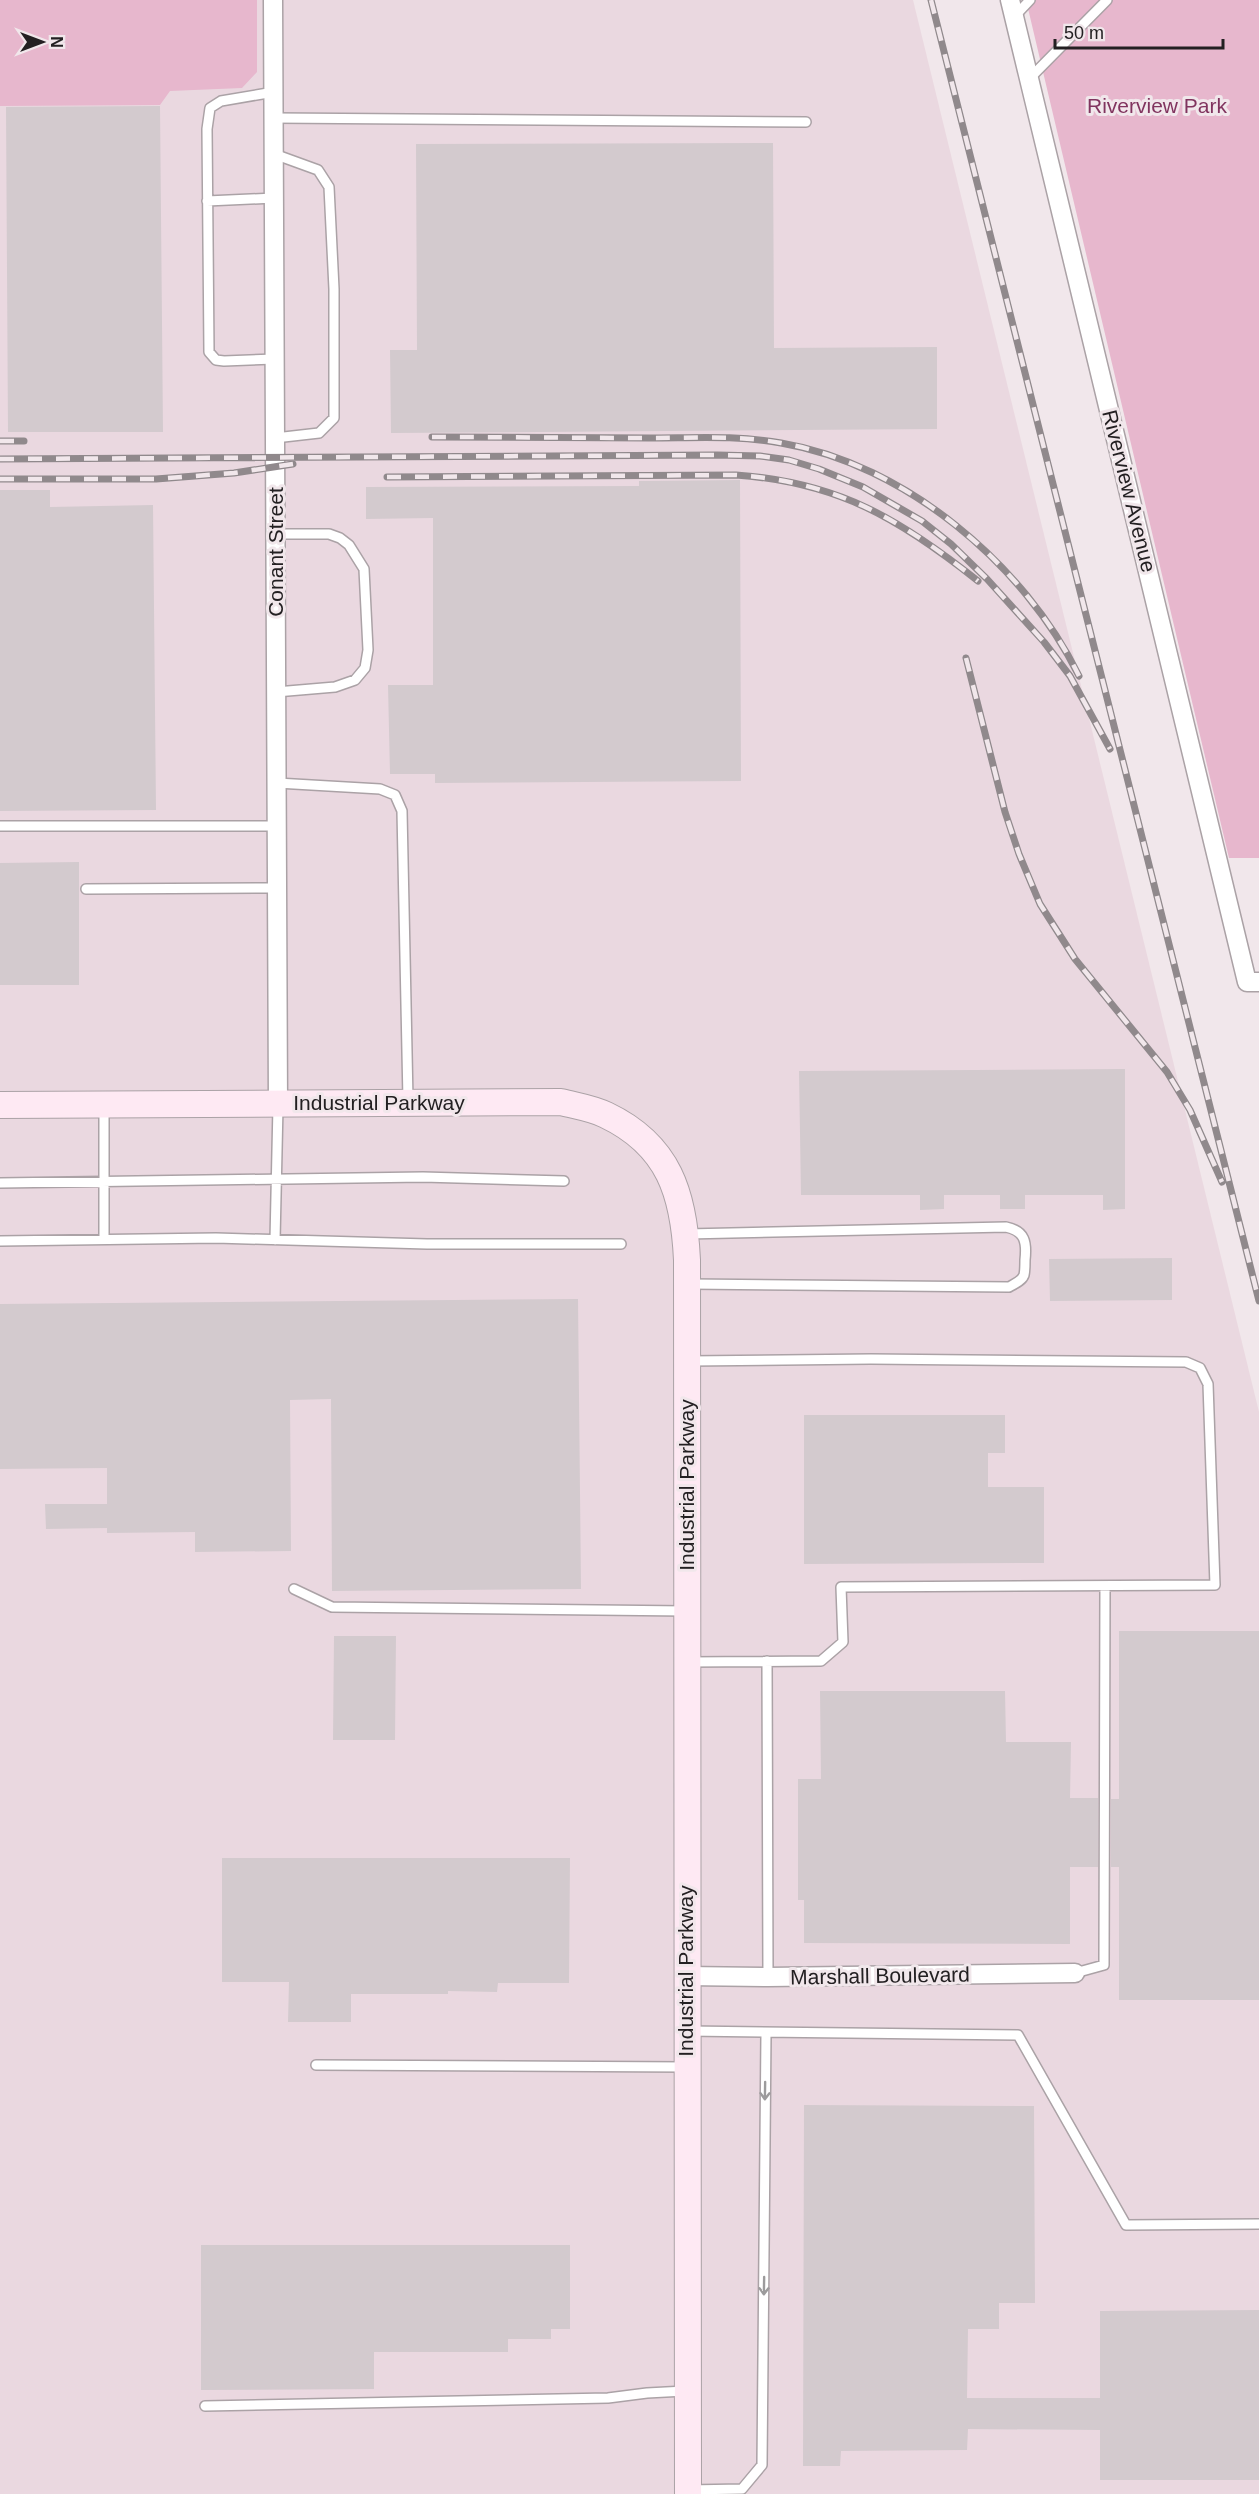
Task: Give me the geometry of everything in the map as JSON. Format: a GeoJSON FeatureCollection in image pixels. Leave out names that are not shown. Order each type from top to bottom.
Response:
{"type":"FeatureCollection","features":[{"type":"Feature","properties":{"kind":"street","name":"Conant Street"},"geometry":{"type":"LineString","coordinates":[[273,0],[278,1104]]}},
{"type":"Feature","properties":{"kind":"street","name":"Riverview Avenue"},"geometry":{"type":"LineString","coordinates":[[1012,9],[1253,982]]}},
{"type":"Feature","properties":{"kind":"street","name":"Industrial Parkway"},"geometry":{"type":"LineString","coordinates":[[0,1105],[561,1102],[604,1114],[642,1139],[663,1164],[682,1203],[686,1234],[687,1284],[688,2492]]}},
{"type":"Feature","properties":{"kind":"street","name":"Marshall Boulevard"},"geometry":{"type":"LineString","coordinates":[[686,1976],[1075,1973]]}},
{"type":"Feature","properties":{"kind":"lane"},"geometry":{"type":"LineString","coordinates":[[1012,9],[1030,0]]}},
{"type":"Feature","properties":{"kind":"lane"},"geometry":{"type":"LineString","coordinates":[[1029,79],[1107,0]]}},
{"type":"Feature","properties":{"kind":"lane"},"geometry":{"type":"LineString","coordinates":[[274,92],[220,101],[210,108],[207,129],[207,201],[209,352],[216,360],[224,361],[275,359]]}},
{"type":"Feature","properties":{"kind":"lane"},"geometry":{"type":"LineString","coordinates":[[274,118],[807,122]]}},
{"type":"Feature","properties":{"kind":"lane"},"geometry":{"type":"LineString","coordinates":[[274,154],[318,170],[329,187],[334,289],[334,418],[319,433],[275,438]]}},
{"type":"Feature","properties":{"kind":"lane"},"geometry":{"type":"LineString","coordinates":[[207,201],[274,198]]}},
{"type":"Feature","properties":{"kind":"lane"},"geometry":{"type":"LineString","coordinates":[[276,534],[329,534],[349,545],[364,569],[368,650],[365,668],[355,680],[335,687],[276,692]]}},
{"type":"Feature","properties":{"kind":"lane"},"geometry":{"type":"LineString","coordinates":[[277,783],[380,789],[395,795],[402,811],[408,1103]]}},
{"type":"Feature","properties":{"kind":"lane"},"geometry":{"type":"LineString","coordinates":[[0,826],[277,826]]}},
{"type":"Feature","properties":{"kind":"lane"},"geometry":{"type":"LineString","coordinates":[[86,889],[277,888]]}},
{"type":"Feature","properties":{"kind":"lane"},"geometry":{"type":"LineString","coordinates":[[104,1104],[104,1239]]}},
{"type":"Feature","properties":{"kind":"lane"},"geometry":{"type":"LineString","coordinates":[[275,1240],[278,1104]]}},
{"type":"Feature","properties":{"kind":"lane"},"geometry":{"type":"LineString","coordinates":[[0,1183],[423,1177],[564,1181]]}},
{"type":"Feature","properties":{"kind":"lane"},"geometry":{"type":"LineString","coordinates":[[686,1234],[1006,1227],[1018,1230],[1023,1236],[1026,1247],[1024,1275],[1020,1281],[1009,1287],[687,1284]]}},
{"type":"Feature","properties":{"kind":"lane"},"geometry":{"type":"LineString","coordinates":[[0,1241],[104,1239],[427,1244],[621,1244]]}},
{"type":"Feature","properties":{"kind":"lane"},"geometry":{"type":"LineString","coordinates":[[686,1662],[821,1660],[843,1642],[841,1587],[1215,1585],[1208,1384],[1200,1368],[1186,1362],[871,1359],[687,1361]]}},
{"type":"Feature","properties":{"kind":"lane"},"geometry":{"type":"LineString","coordinates":[[1075,1973],[1104,1965],[1105,1586]]}},
{"type":"Feature","properties":{"kind":"lane"},"geometry":{"type":"LineString","coordinates":[[294,1589],[332,1607],[686,1611]]}},
{"type":"Feature","properties":{"kind":"lane"},"geometry":{"type":"LineString","coordinates":[[767,1661],[768,1977]]}},
{"type":"Feature","properties":{"kind":"lane"},"geometry":{"type":"LineString","coordinates":[[686,2030],[1018,2035],[1126,2224],[1259,2224]]}},
{"type":"Feature","properties":{"kind":"lane"},"geometry":{"type":"LineString","coordinates":[[688,2492],[742,2489],[762,2465],[766,2033]]}},
{"type":"Feature","properties":{"kind":"lane"},"geometry":{"type":"LineString","coordinates":[[316,2065],[686,2067]]}},
{"type":"Feature","properties":{"kind":"lane"},"geometry":{"type":"LineString","coordinates":[[205,2406],[608,2398],[687,2391]]}},
{"type":"Feature","properties":{"kind":"shaded area"},"geometry":{"type":"Polygon","coordinates":[[[0,0],[913,0],[1259,1412],[1259,2494],[0,2494],[0,0]]]}},
{"type":"Feature","properties":{"kind":"green space"},"geometry":{"type":"Polygon","coordinates":[[[0,0],[257,0],[257,72],[242,88],[170,91],[160,105],[0,106],[0,0]]]}},
{"type":"Feature","properties":{"kind":"green space","name":"Riverview Park"},"geometry":{"type":"Polygon","coordinates":[[[1026,0],[1259,0],[1259,858],[1229,858],[1026,0]]]}},
{"type":"Feature","properties":{"kind":"building"},"geometry":{"type":"Polygon","coordinates":[[[160,106],[163,432],[8,432],[6,107],[160,106]]]}},
{"type":"Feature","properties":{"kind":"building"},"geometry":{"type":"Polygon","coordinates":[[[773,143],[774,348],[937,347],[937,429],[391,433],[390,350],[417,350],[416,144],[773,143]]]}},
{"type":"Feature","properties":{"kind":"building"},"geometry":{"type":"Polygon","coordinates":[[[740,480],[741,781],[435,783],[435,774],[390,774],[388,685],[433,685],[433,518],[366,519],[366,487],[639,486],[639,481],[740,480]]]}},
{"type":"Feature","properties":{"kind":"building"},"geometry":{"type":"Polygon","coordinates":[[[0,490],[50,490],[50,507],[153,505],[156,810],[0,811],[0,490]]]}},
{"type":"Feature","properties":{"kind":"building"},"geometry":{"type":"Polygon","coordinates":[[[79,862],[79,985],[0,985],[0,863],[79,862]]]}},
{"type":"Feature","properties":{"kind":"building"},"geometry":{"type":"Polygon","coordinates":[[[1125,1069],[1125,1209],[1103,1210],[1103,1195],[1025,1195],[1025,1209],[1000,1209],[1000,1195],[944,1195],[944,1209],[920,1210],[920,1195],[801,1195],[799,1071],[1125,1069]]]}},
{"type":"Feature","properties":{"kind":"building"},"geometry":{"type":"Polygon","coordinates":[[[1172,1258],[1172,1300],[1050,1301],[1049,1259],[1172,1258]]]}},
{"type":"Feature","properties":{"kind":"building"},"geometry":{"type":"Polygon","coordinates":[[[578,1299],[581,1589],[332,1591],[331,1399],[290,1400],[291,1551],[195,1552],[195,1532],[107,1533],[107,1528],[46,1529],[45,1504],[107,1504],[107,1468],[0,1469],[0,1304],[578,1299]]]}},
{"type":"Feature","properties":{"kind":"building"},"geometry":{"type":"Polygon","coordinates":[[[804,1415],[1005,1415],[1005,1453],[988,1453],[988,1487],[1044,1487],[1044,1563],[804,1564],[804,1415]]]}},
{"type":"Feature","properties":{"kind":"building"},"geometry":{"type":"Polygon","coordinates":[[[1119,1631],[1259,1631],[1259,2000],[1119,2000],[1119,1867],[1111,1867],[1111,1799],[1119,1799],[1119,1631]]]}},
{"type":"Feature","properties":{"kind":"building"},"geometry":{"type":"Polygon","coordinates":[[[334,1636],[396,1636],[395,1740],[333,1740],[334,1636]]]}},
{"type":"Feature","properties":{"kind":"building"},"geometry":{"type":"Polygon","coordinates":[[[820,1691],[1005,1691],[1006,1742],[1071,1742],[1070,1798],[1098,1798],[1098,1867],[1070,1867],[1070,1944],[804,1943],[804,1900],[798,1900],[798,1779],[821,1779],[820,1691]]]}},
{"type":"Feature","properties":{"kind":"building"},"geometry":{"type":"Polygon","coordinates":[[[222,1858],[570,1858],[569,1983],[498,1983],[497,1992],[351,1994],[351,2022],[288,2022],[289,1982],[222,1982],[222,1858]]]}},
{"type":"Feature","properties":{"kind":"building"},"geometry":{"type":"Polygon","coordinates":[[[804,2105],[1034,2106],[1035,2303],[999,2303],[999,2329],[968,2329],[967,2398],[1100,2398],[1100,2311],[1259,2310],[1259,2480],[1100,2480],[1100,2430],[968,2429],[967,2450],[841,2451],[840,2466],[803,2466],[804,2105]]]}},
{"type":"Feature","properties":{"kind":"building"},"geometry":{"type":"Polygon","coordinates":[[[201,2245],[570,2245],[570,2329],[551,2329],[551,2339],[508,2339],[508,2352],[374,2352],[374,2389],[201,2390],[201,2245]]]}},
{"type":"Feature","properties":{"kind":"railway"},"geometry":{"type":"LineString","coordinates":[[931,0],[1259,1301]]}},
{"type":"Feature","properties":{"kind":"railway"},"geometry":{"type":"LineString","coordinates":[[432,437],[732,438],[765,440],[827,454],[872,473],[915,496],[956,525],[1027,595],[1055,635],[1079,676]]}},
{"type":"Feature","properties":{"kind":"railway"},"geometry":{"type":"LineString","coordinates":[[0,441],[24,441]]}},
{"type":"Feature","properties":{"kind":"railway"},"geometry":{"type":"LineString","coordinates":[[0,459],[717,455],[760,456],[789,460],[819,469],[863,487],[922,521],[951,544],[987,579],[1044,642],[1070,676],[1110,749]]}},
{"type":"Feature","properties":{"kind":"railway"},"geometry":{"type":"LineString","coordinates":[[0,479],[156,479],[234,473],[293,464]]}},
{"type":"Feature","properties":{"kind":"railway"},"geometry":{"type":"LineString","coordinates":[[387,477],[736,475],[772,479],[837,495],[866,507],[922,539],[978,581]]}},
{"type":"Feature","properties":{"kind":"railway"},"geometry":{"type":"LineString","coordinates":[[966,658],[1005,812],[1019,854],[1040,904],[1075,959],[1167,1072],[1190,1110],[1222,1182]]}}]}
